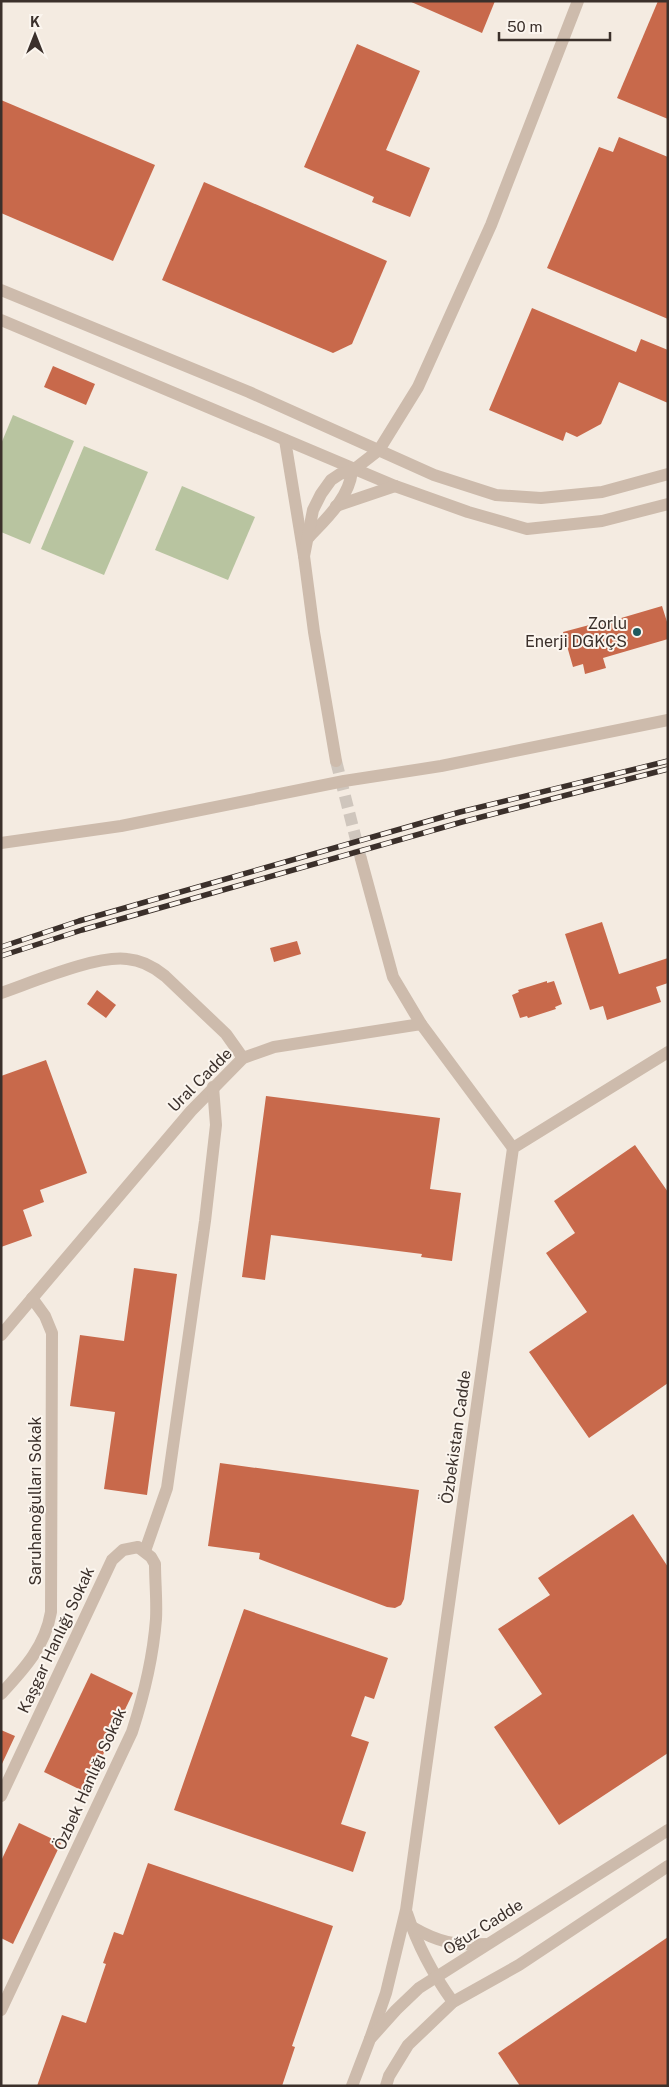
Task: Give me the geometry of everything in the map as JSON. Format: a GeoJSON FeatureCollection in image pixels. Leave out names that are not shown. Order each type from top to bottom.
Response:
{"type":"FeatureCollection","features":[{"type":"Feature","properties":{"kind":"street"},"geometry":{"type":"LineString","coordinates":[[304,556],[312,517],[321,494],[331,480],[340,474],[354,470],[379,450],[418,387],[491,224],[578,1]]}},
{"type":"Feature","properties":{"kind":"street"},"geometry":{"type":"LineString","coordinates":[[1,290],[249,392],[434,475],[496,495],[541,498],[602,492],[668,474]]}},
{"type":"Feature","properties":{"kind":"street"},"geometry":{"type":"LineString","coordinates":[[1,320],[354,470],[468,512],[527,529],[602,521],[668,504]]}},
{"type":"Feature","properties":{"kind":"street"},"geometry":{"type":"LineString","coordinates":[[285,440],[336,761]]}},
{"type":"Feature","properties":{"kind":"street"},"geometry":{"type":"LineString","coordinates":[[309,537],[336,506],[349,487],[354,470]]}},
{"type":"Feature","properties":{"kind":"street"},"geometry":{"type":"LineString","coordinates":[[336,506],[396,486]]}},
{"type":"Feature","properties":{"kind":"street"},"geometry":{"type":"LineString","coordinates":[[1,843],[121,826],[344,781],[441,766],[668,720]]}},
{"type":"Feature","properties":{"kind":"street"},"geometry":{"type":"LineString","coordinates":[[361,859],[393,977],[420,1024],[513,1148],[668,1052]]}},
{"type":"Feature","properties":{"kind":"street"},"geometry":{"type":"LineString","coordinates":[[1,993],[70,969],[105,960],[127,958],[137,960],[157,969],[165,976],[226,1034],[243,1058]]}},
{"type":"Feature","properties":{"kind":"street","name":"Ural Cadde"},"geometry":{"type":"LineString","coordinates":[[1,1335],[190,1111],[243,1058],[274,1047],[420,1024]]}},
{"type":"Feature","properties":{"kind":"street"},"geometry":{"type":"LineString","coordinates":[[145,1552],[167,1488],[205,1221],[216,1125],[213,1087]]}},
{"type":"Feature","properties":{"kind":"street","name":"Özbekistan Cadde"},"geometry":{"type":"LineString","coordinates":[[370,2039],[386,1993],[406,1910],[513,1148]]}},
{"type":"Feature","properties":{"kind":"street","name":"Saruhanoğulları Sokak"},"geometry":{"type":"LineString","coordinates":[[1,1694],[35,1656],[45,1636],[51,1612],[52,1334],[46,1316],[32,1298]]}},
{"type":"Feature","properties":{"kind":"street","name":"Kaşgar Hanlığı Sokak"},"geometry":{"type":"LineString","coordinates":[[1,1796],[112,1560],[117,1554],[131,1548],[138,1547],[145,1552]]}},
{"type":"Feature","properties":{"kind":"street","name":"Özbek Hanlığı Sokak"},"geometry":{"type":"LineString","coordinates":[[1,2010],[132,1732],[141,1705],[150,1663],[156,1617],[155,1564],[145,1552]]}},
{"type":"Feature","properties":{"kind":"street","name":"Oğuz Cadde"},"geometry":{"type":"LineString","coordinates":[[352,2086],[370,2039],[396,2010],[435,1977],[668,1830]]}},
{"type":"Feature","properties":{"kind":"street"},"geometry":{"type":"LineString","coordinates":[[386,2086],[389,2076],[408,2045],[453,2002],[520,1965],[668,1866]]}},
{"type":"Feature","properties":{"kind":"street"},"geometry":{"type":"LineString","coordinates":[[406,1910],[416,1942],[435,1977],[453,2002]]}},
{"type":"Feature","properties":{"kind":"street"},"geometry":{"type":"LineString","coordinates":[[412,1927],[435,1939],[446,1942],[471,1945],[488,1944]]}},
{"type":"Feature","properties":{"kind":"green space"},"geometry":{"type":"Polygon","coordinates":[[[13,415],[74,441],[30,544],[1,532],[1,444],[13,415]]]}},
{"type":"Feature","properties":{"kind":"green space"},"geometry":{"type":"Polygon","coordinates":[[[84,446],[148,472],[104,575],[41,549],[84,446]]]}},
{"type":"Feature","properties":{"kind":"green space"},"geometry":{"type":"Polygon","coordinates":[[[182,486],[255,517],[228,580],[155,550],[182,486]]]}},
{"type":"Feature","properties":{"kind":"building"},"geometry":{"type":"Polygon","coordinates":[[[409,1],[495,1],[482,33],[409,1]]]}},
{"type":"Feature","properties":{"kind":"building"},"geometry":{"type":"Polygon","coordinates":[[[658,1],[668,1],[668,119],[617,98],[658,1]]]}},
{"type":"Feature","properties":{"kind":"building"},"geometry":{"type":"Polygon","coordinates":[[[357,44],[420,71],[386,150],[430,168],[410,217],[372,202],[374,197],[304,167],[357,44]]]}},
{"type":"Feature","properties":{"kind":"building"},"geometry":{"type":"Polygon","coordinates":[[[1,100],[155,165],[113,261],[1,213],[1,100]]]}},
{"type":"Feature","properties":{"kind":"building"},"geometry":{"type":"Polygon","coordinates":[[[619,137],[668,157],[668,319],[547,268],[599,147],[613,152],[619,137]]]}},
{"type":"Feature","properties":{"kind":"building"},"geometry":{"type":"Polygon","coordinates":[[[204,182],[387,261],[352,344],[333,353],[162,280],[204,182]]]}},
{"type":"Feature","properties":{"kind":"building"},"geometry":{"type":"Polygon","coordinates":[[[532,308],[636,352],[641,339],[668,350],[668,403],[619,382],[601,424],[577,437],[566,432],[563,441],[489,410],[532,308]]]}},
{"type":"Feature","properties":{"kind":"building"},"geometry":{"type":"Polygon","coordinates":[[[53,366],[95,384],[86,405],[44,387],[53,366]]]}},
{"type":"Feature","properties":{"kind":"building"},"geometry":{"type":"Polygon","coordinates":[[[662,606],[668,625],[668,639],[603,658],[606,668],[585,674],[583,664],[573,667],[563,632],[593,624],[594,626],[662,606]]]}},
{"type":"Feature","properties":{"kind":"building"},"geometry":{"type":"Polygon","coordinates":[[[602,922],[619,974],[668,958],[668,983],[656,987],[661,1002],[607,1020],[603,1006],[590,1010],[565,934],[602,922]]]}},
{"type":"Feature","properties":{"kind":"building"},"geometry":{"type":"Polygon","coordinates":[[[297,941],[301,954],[274,962],[270,948],[297,941]]]}},
{"type":"Feature","properties":{"kind":"building"},"geometry":{"type":"Polygon","coordinates":[[[547,981],[547,983],[554,981],[562,1004],[555,1007],[556,1009],[528,1018],[527,1016],[520,1018],[512,995],[519,992],[518,990],[547,981]]]}},
{"type":"Feature","properties":{"kind":"building"},"geometry":{"type":"Polygon","coordinates":[[[97,990],[116,1005],[106,1018],[87,1004],[97,990]]]}},
{"type":"Feature","properties":{"kind":"building"},"geometry":{"type":"Polygon","coordinates":[[[46,1060],[87,1173],[40,1190],[44,1202],[23,1210],[32,1236],[1,1247],[1,1076],[46,1060]]]}},
{"type":"Feature","properties":{"kind":"building"},"geometry":{"type":"Polygon","coordinates":[[[266,1096],[440,1118],[430,1189],[461,1193],[452,1261],[421,1257],[422,1254],[271,1235],[265,1280],[242,1277],[266,1096]]]}},
{"type":"Feature","properties":{"kind":"building"},"geometry":{"type":"Polygon","coordinates":[[[635,1145],[668,1192],[668,1383],[589,1438],[529,1352],[587,1312],[546,1253],[575,1233],[554,1201],[635,1145]]]}},
{"type":"Feature","properties":{"kind":"building"},"geometry":{"type":"Polygon","coordinates":[[[134,1268],[177,1274],[147,1495],[104,1489],[115,1412],[70,1406],[80,1335],[124,1341],[134,1268]]]}},
{"type":"Feature","properties":{"kind":"building"},"geometry":{"type":"Polygon","coordinates":[[[220,1463],[419,1490],[404,1599],[401,1605],[395,1608],[387,1607],[259,1559],[260,1553],[208,1546],[220,1463]]]}},
{"type":"Feature","properties":{"kind":"building"},"geometry":{"type":"Polygon","coordinates":[[[633,1514],[668,1567],[668,1753],[559,1825],[494,1727],[542,1694],[498,1629],[550,1595],[538,1578],[633,1514]]]}},
{"type":"Feature","properties":{"kind":"building"},"geometry":{"type":"Polygon","coordinates":[[[244,1609],[388,1658],[374,1699],[365,1696],[351,1736],[369,1742],[341,1824],[366,1832],[353,1872],[174,1810],[244,1609]]]}},
{"type":"Feature","properties":{"kind":"building"},"geometry":{"type":"Polygon","coordinates":[[[91,1673],[133,1693],[85,1792],[44,1772],[91,1673]]]}},
{"type":"Feature","properties":{"kind":"building"},"geometry":{"type":"Polygon","coordinates":[[[1,1730],[15,1736],[1,1766],[1,1730]]]}},
{"type":"Feature","properties":{"kind":"building"},"geometry":{"type":"Polygon","coordinates":[[[19,1823],[61,1843],[13,1944],[1,1938],[1,1861],[19,1823]]]}},
{"type":"Feature","properties":{"kind":"building"},"geometry":{"type":"Polygon","coordinates":[[[148,1863],[333,1926],[292,2046],[295,2047],[282,2086],[37,2086],[62,2015],[86,2023],[106,1964],[103,1963],[114,1932],[123,1935],[148,1863]]]}},
{"type":"Feature","properties":{"kind":"building"},"geometry":{"type":"Polygon","coordinates":[[[668,1937],[668,2086],[520,2086],[498,2053],[668,1937]]]}},
{"type":"Feature","properties":{"kind":"tunnel"},"geometry":{"type":"LineString","coordinates":[[336,761],[361,859]]}},
{"type":"Feature","properties":{"kind":"railway"},"geometry":{"type":"LineString","coordinates":[[1,947],[79,921],[460,812],[668,761]]}},
{"type":"Feature","properties":{"kind":"railway"},"geometry":{"type":"LineString","coordinates":[[1,956],[82,930],[462,822],[668,769]]}},
{"type":"Feature","properties":{"kind":"place","name":"Zorlu Enerji DGKÇS"},"geometry":{"type":"Point","coordinates":[637,632]}}]}
